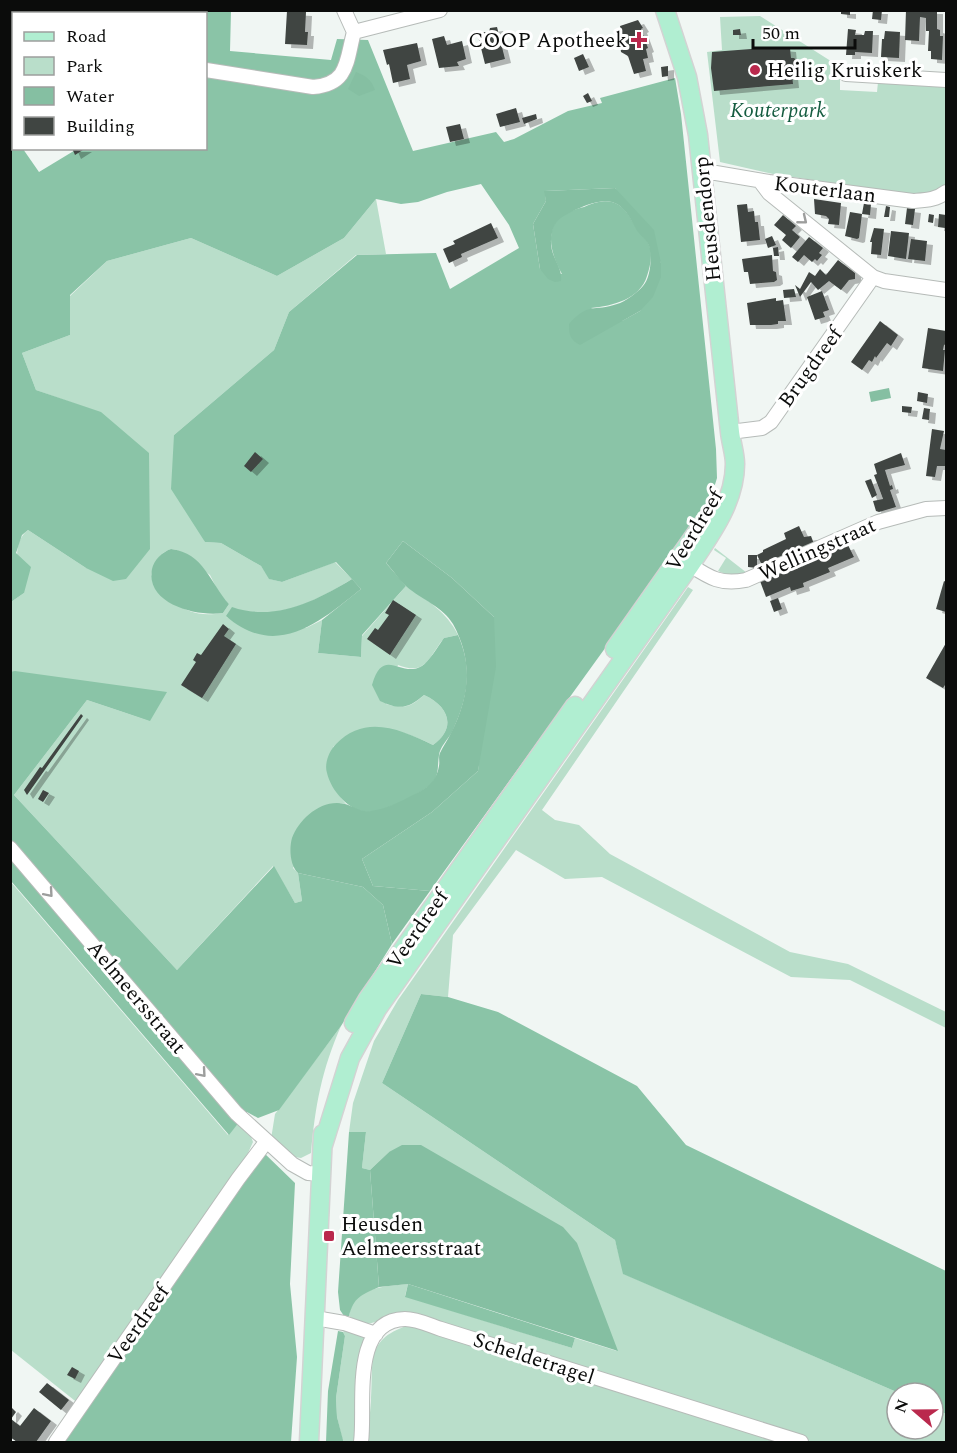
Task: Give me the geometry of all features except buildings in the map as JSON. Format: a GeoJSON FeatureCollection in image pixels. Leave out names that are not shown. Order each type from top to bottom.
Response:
{"type":"FeatureCollection","features":[{"type":"Feature","properties":{"kind":"main road","name":"Heusdendorp"},"geometry":{"type":"LineString","coordinates":[[665,10],[687,77],[698,135],[730,432]]}},
{"type":"Feature","properties":{"kind":"main road","name":"Veerdreef"},"geometry":{"type":"LineString","coordinates":[[309,1443],[323,1145],[350,1058],[362,1033],[507,812],[685,561],[720,492],[726,474],[730,432]]}},
{"type":"Feature","properties":{"kind":"street"},"geometry":{"type":"LineString","coordinates":[[207,70],[313,87],[327,86],[340,78],[345,68],[354,32],[344,10]]}},
{"type":"Feature","properties":{"kind":"street"},"geometry":{"type":"LineString","coordinates":[[354,32],[440,10]]}},
{"type":"Feature","properties":{"kind":"street"},"geometry":{"type":"LineString","coordinates":[[846,74],[946,80]]}},
{"type":"Feature","properties":{"kind":"street","name":"Kouterlaan"},"geometry":{"type":"LineString","coordinates":[[702,173],[716,173],[913,201],[930,200],[946,192]]}},
{"type":"Feature","properties":{"kind":"street"},"geometry":{"type":"LineString","coordinates":[[760,181],[769,193],[873,277],[884,282],[946,290]]}},
{"type":"Feature","properties":{"kind":"street","name":"Brugdreef"},"geometry":{"type":"LineString","coordinates":[[730,432],[762,428],[771,422],[873,277]]}},
{"type":"Feature","properties":{"kind":"street","name":"Wellingstraat"},"geometry":{"type":"LineString","coordinates":[[685,561],[721,581],[732,583],[746,580],[878,522],[926,509],[946,508]]}},
{"type":"Feature","properties":{"kind":"street","name":"Aelmeersstraat"},"geometry":{"type":"LineString","coordinates":[[10,848],[236,1113],[266,1142]]}},
{"type":"Feature","properties":{"kind":"street"},"geometry":{"type":"LineString","coordinates":[[266,1142],[300,1169],[308,1173],[321,1174]]}},
{"type":"Feature","properties":{"kind":"street","name":"Veerdreef"},"geometry":{"type":"LineString","coordinates":[[56,1443],[266,1142]]}},
{"type":"Feature","properties":{"kind":"street"},"geometry":{"type":"LineString","coordinates":[[315,1318],[344,1323],[376,1334],[366,1351],[361,1443]]}},
{"type":"Feature","properties":{"kind":"street","name":"Scheldetragel"},"geometry":{"type":"LineString","coordinates":[[376,1334],[393,1322],[403,1319],[414,1320],[801,1443]]}},
{"type":"Feature","properties":{"kind":"green space"},"geometry":{"type":"Polygon","coordinates":[[[10,11],[49,11],[12,12],[11,97],[10,11]]]}},
{"type":"Feature","properties":{"kind":"green space","name":"Kouterpark"},"geometry":{"type":"Polygon","coordinates":[[[760,16],[837,65],[840,72],[840,90],[877,92],[878,82],[946,86],[946,184],[942,190],[918,196],[773,174],[720,162],[707,52],[722,50],[720,17],[760,16]]]}},
{"type":"Feature","properties":{"kind":"green space"},"geometry":{"type":"Polygon","coordinates":[[[376,199],[386,254],[356,255],[289,312],[274,350],[174,435],[205,542],[221,543],[261,566],[270,579],[282,582],[335,562],[352,579],[294,608],[273,612],[239,613],[226,617],[306,628],[322,620],[318,653],[361,657],[362,636],[406,586],[442,613],[458,635],[444,638],[421,667],[407,668],[398,665],[386,704],[406,706],[424,695],[444,711],[447,725],[441,738],[433,745],[407,734],[369,729],[345,738],[333,747],[341,798],[346,804],[340,803],[293,868],[298,873],[302,901],[295,903],[273,866],[177,970],[14,795],[87,700],[150,721],[11,672],[11,602],[24,593],[17,560],[17,551],[22,536],[28,530],[86,568],[101,413],[36,390],[22,353],[70,335],[70,296],[107,261],[191,238],[277,276],[344,238],[376,199]],[[171,549],[160,556],[151,575],[173,600],[189,611],[209,614],[223,613],[229,604],[219,593],[210,575],[177,550],[171,549]]]}},
{"type":"Feature","properties":{"kind":"green space"},"geometry":{"type":"Polygon","coordinates":[[[715,548],[747,573],[728,575],[718,571],[726,558],[714,550],[715,548]]]}},
{"type":"Feature","properties":{"kind":"green space"},"geometry":{"type":"Polygon","coordinates":[[[688,587],[693,590],[542,810],[555,820],[579,825],[610,854],[790,952],[848,964],[946,1012],[946,1028],[850,980],[791,977],[602,877],[565,879],[516,850],[453,935],[448,997],[421,994],[382,1083],[615,1240],[624,1274],[885,1387],[885,1441],[945,1441],[945,1414],[946,1442],[813,1442],[416,1315],[399,1313],[369,1323],[357,1321],[349,1316],[353,1303],[365,1293],[379,1288],[408,1284],[405,1296],[572,1348],[575,1338],[617,1351],[389,1152],[370,1170],[362,1168],[366,1132],[349,1132],[353,1103],[374,1041],[398,1000],[688,587]]]}},
{"type":"Feature","properties":{"kind":"green space"},"geometry":{"type":"Polygon","coordinates":[[[10,881],[228,1135],[238,1123],[250,1134],[253,1142],[248,1153],[79,1404],[11,1350],[10,881]]]}},
{"type":"Feature","properties":{"kind":"green space"},"geometry":{"type":"Polygon","coordinates":[[[341,1026],[320,1088],[311,1153],[301,1158],[294,1157],[271,1139],[275,1114],[341,1026]]]}},
{"type":"Feature","properties":{"kind":"green space"},"geometry":{"type":"Polygon","coordinates":[[[412,1324],[787,1442],[367,1442],[375,1353],[379,1344],[386,1337],[412,1324]]]}},
{"type":"Feature","properties":{"kind":"green space"},"geometry":{"type":"Polygon","coordinates":[[[346,1329],[367,1337],[356,1442],[343,1442],[337,1417],[336,1398],[345,1336],[343,1332],[346,1329]]]}},
{"type":"Feature","properties":{"kind":"shaded area"},"geometry":{"type":"Polygon","coordinates":[[[66,11],[231,11],[230,51],[331,60],[337,39],[368,40],[413,151],[496,132],[504,142],[568,111],[602,103],[600,98],[675,78],[681,114],[716,449],[717,478],[709,504],[430,891],[373,886],[362,859],[432,812],[478,771],[494,617],[452,578],[403,541],[386,563],[406,586],[362,635],[361,657],[318,653],[322,620],[361,589],[336,562],[282,582],[269,579],[261,566],[221,543],[205,542],[171,489],[174,435],[274,350],[289,312],[357,255],[436,253],[450,289],[519,248],[509,225],[481,184],[418,202],[401,204],[376,199],[344,238],[277,276],[191,238],[107,261],[70,295],[70,335],[22,353],[36,390],[101,412],[149,453],[150,549],[126,579],[113,581],[86,568],[28,530],[22,535],[16,553],[31,567],[24,593],[11,602],[10,130],[12,150],[24,150],[39,172],[75,150],[207,150],[207,12],[66,11]],[[615,188],[545,191],[546,201],[533,224],[540,269],[562,274],[556,261],[551,239],[554,224],[559,218],[597,202],[606,201],[619,205],[649,245],[651,256],[649,269],[643,284],[632,296],[617,303],[591,308],[622,321],[640,311],[661,263],[615,188]]]}},
{"type":"Feature","properties":{"kind":"shaded area"},"geometry":{"type":"Polygon","coordinates":[[[458,635],[466,660],[467,684],[462,707],[452,732],[442,746],[435,778],[425,789],[409,798],[375,811],[361,811],[347,804],[332,786],[326,766],[331,750],[347,735],[359,729],[383,727],[408,734],[433,745],[441,738],[447,725],[444,711],[424,695],[403,707],[380,701],[372,685],[376,673],[381,667],[387,665],[406,669],[420,667],[430,659],[444,638],[458,635]]]}},
{"type":"Feature","properties":{"kind":"shaded area"},"geometry":{"type":"Polygon","coordinates":[[[10,672],[167,692],[150,721],[87,700],[14,795],[177,970],[274,866],[295,903],[302,901],[298,873],[363,887],[383,905],[392,944],[341,1026],[279,1110],[258,1118],[247,1112],[229,1135],[11,881],[10,672]]]}},
{"type":"Feature","properties":{"kind":"shaded area"},"geometry":{"type":"Polygon","coordinates":[[[421,994],[448,997],[498,1012],[637,1086],[686,1145],[946,1271],[946,1414],[945,1381],[885,1381],[885,1387],[623,1274],[615,1240],[382,1083],[421,994]]]}},
{"type":"Feature","properties":{"kind":"shaded area"},"geometry":{"type":"Polygon","coordinates":[[[349,1132],[366,1132],[362,1168],[370,1170],[379,1287],[359,1297],[349,1316],[344,1316],[340,1310],[338,1292],[349,1132]]]}},
{"type":"Feature","properties":{"kind":"shaded area"},"geometry":{"type":"Polygon","coordinates":[[[263,1152],[295,1183],[290,1284],[297,1357],[291,1442],[60,1442],[263,1152]]]}},
{"type":"Feature","properties":{"kind":"shaded area"},"geometry":{"type":"Polygon","coordinates":[[[408,1284],[575,1338],[572,1348],[405,1297],[408,1284]]]}},
{"type":"Feature","properties":{"kind":"shaded area"},"geometry":{"type":"Polygon","coordinates":[[[338,1331],[343,1332],[345,1336],[336,1398],[337,1417],[343,1442],[326,1442],[328,1391],[338,1331]]]}},
{"type":"Feature","properties":{"kind":"water"},"geometry":{"type":"Polygon","coordinates":[[[356,72],[368,78],[375,90],[359,96],[348,89],[356,72]]]}},
{"type":"Feature","properties":{"kind":"water"},"geometry":{"type":"Polygon","coordinates":[[[615,188],[654,230],[661,263],[661,277],[653,297],[640,311],[580,345],[571,337],[569,324],[586,310],[620,303],[641,288],[649,272],[651,261],[649,246],[628,214],[617,204],[602,201],[587,205],[561,218],[553,229],[551,246],[561,275],[561,281],[555,282],[548,279],[540,269],[533,224],[546,201],[544,191],[615,188]]]}},
{"type":"Feature","properties":{"kind":"water"},"geometry":{"type":"Polygon","coordinates":[[[889,388],[891,398],[871,402],[869,392],[889,388]]]}},
{"type":"Feature","properties":{"kind":"water"},"geometry":{"type":"Polygon","coordinates":[[[403,541],[452,578],[494,617],[496,667],[478,771],[432,812],[362,859],[373,886],[430,891],[392,944],[383,905],[363,887],[298,873],[292,861],[291,847],[292,838],[300,824],[320,807],[336,803],[368,811],[387,807],[418,793],[433,780],[438,771],[439,755],[450,736],[465,692],[467,678],[464,651],[449,618],[407,587],[386,563],[403,541]]]}},
{"type":"Feature","properties":{"kind":"water"},"geometry":{"type":"Polygon","coordinates":[[[171,549],[191,556],[205,570],[229,604],[223,613],[200,613],[187,610],[175,606],[156,591],[152,581],[153,566],[159,557],[171,549]]]}},
{"type":"Feature","properties":{"kind":"water"},"geometry":{"type":"Polygon","coordinates":[[[352,579],[361,589],[330,613],[297,631],[280,635],[262,635],[244,629],[226,616],[232,607],[264,612],[295,607],[324,595],[352,579]]]}},
{"type":"Feature","properties":{"kind":"water"},"geometry":{"type":"Polygon","coordinates":[[[402,1145],[421,1145],[563,1227],[577,1243],[618,1351],[408,1284],[379,1287],[370,1170],[389,1152],[402,1145]]]}},
{"type":"Feature","properties":{"kind":"place","name":"COOP Apotheek"},"geometry":{"type":"Point","coordinates":[639,40]}},
{"type":"Feature","properties":{"kind":"place","name":"Heilig Kruiskerk"},"geometry":{"type":"Point","coordinates":[755,70]}},
{"type":"Feature","properties":{"kind":"place","name":"Heusden Aelmeersstraat"},"geometry":{"type":"Point","coordinates":[329,1236]}}]}
